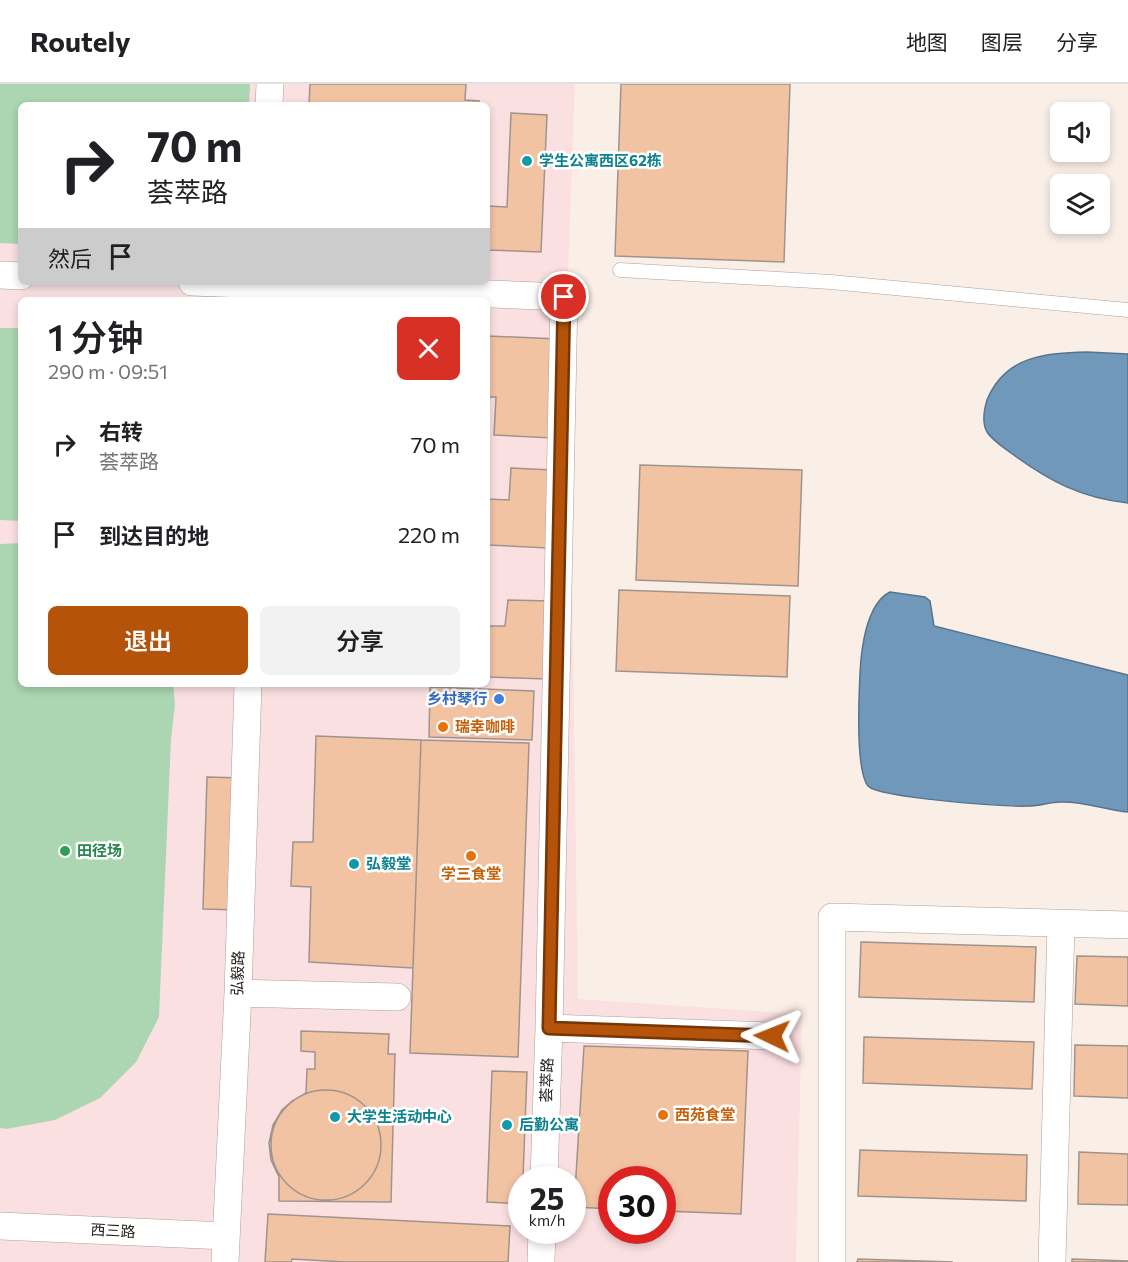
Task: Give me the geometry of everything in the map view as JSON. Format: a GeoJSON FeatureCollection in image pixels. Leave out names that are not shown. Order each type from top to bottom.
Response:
{"type":"FeatureCollection","features":[{"type":"Feature","properties":{"kind":"street"},"geometry":{"type":"LineString","coordinates":[[269,102],[270,84]]}},
{"type":"Feature","properties":{"kind":"street"},"geometry":{"type":"LineString","coordinates":[[0,275],[18,276]]}},
{"type":"Feature","properties":{"kind":"street"},"geometry":{"type":"LineString","coordinates":[[222,285],[262,289]]}},
{"type":"Feature","properties":{"kind":"street","name":"荟萃路"},"geometry":{"type":"LineString","coordinates":[[262,289],[564,297],[544,1166]]}},
{"type":"Feature","properties":{"kind":"street","name":"弘毅路"},"geometry":{"type":"LineString","coordinates":[[225,1249],[238,993],[248,687]]}},
{"type":"Feature","properties":{"kind":"street"},"geometry":{"type":"LineString","coordinates":[[832,1262],[832,917],[1128,925]]}},
{"type":"Feature","properties":{"kind":"street"},"geometry":{"type":"LineString","coordinates":[[1052,1262],[1061,924]]}},
{"type":"Feature","properties":{"kind":"street"},"geometry":{"type":"LineString","coordinates":[[238,993],[397,997]]}},
{"type":"Feature","properties":{"kind":"street"},"geometry":{"type":"LineString","coordinates":[[549,1028],[772,1036]]}},
{"type":"Feature","properties":{"kind":"street","name":"西三路"},"geometry":{"type":"LineString","coordinates":[[0,1226],[225,1249]]}},
{"type":"Feature","properties":{"kind":"street"},"geometry":{"type":"LineString","coordinates":[[541,1262],[542,1244]]}},
{"type":"Feature","properties":{"kind":"lane"},"geometry":{"type":"LineString","coordinates":[[620,270],[831,282],[1128,310]]}},
{"type":"Feature","properties":{"kind":"shaded area"},"geometry":{"type":"Polygon","coordinates":[[[0,84],[575,84],[568,275],[578,999],[802,1014],[796,1262],[0,1262],[0,84]]]}},
{"type":"Feature","properties":{"kind":"green space"},"geometry":{"type":"Polygon","coordinates":[[[0,84],[250,84],[249,102],[18,102],[18,244],[0,243],[0,84]]]}},
{"type":"Feature","properties":{"kind":"green space"},"geometry":{"type":"Polygon","coordinates":[[[0,328],[18,328],[18,521],[0,520],[0,328]]]}},
{"type":"Feature","properties":{"kind":"green space","name":"田径场"},"geometry":{"type":"Polygon","coordinates":[[[18,543],[18,687],[173,687],[175,704],[171,739],[159,1017],[136,1062],[100,1098],[55,1120],[6,1129],[0,1128],[0,544],[18,543]]]}},
{"type":"Feature","properties":{"kind":"water"},"geometry":{"type":"Polygon","coordinates":[[[1087,352],[1128,354],[1128,503],[1095,497],[1052,480],[1001,446],[989,435],[984,425],[987,400],[1004,374],[1015,366],[1042,356],[1087,352]]]}},
{"type":"Feature","properties":{"kind":"water"},"geometry":{"type":"Polygon","coordinates":[[[890,592],[925,597],[930,601],[934,626],[1128,675],[1128,812],[1069,802],[1016,806],[944,801],[895,794],[868,786],[861,765],[859,749],[862,653],[866,628],[875,606],[890,592]]]}},
{"type":"Feature","properties":{"kind":"building"},"geometry":{"type":"Polygon","coordinates":[[[310,84],[466,84],[465,100],[479,101],[479,102],[309,102],[310,84]]]}},
{"type":"Feature","properties":{"kind":"building"},"geometry":{"type":"Polygon","coordinates":[[[621,84],[790,84],[784,262],[615,256],[621,84]]]}},
{"type":"Feature","properties":{"kind":"building","name":"学生公寓西区62栋"},"geometry":{"type":"Polygon","coordinates":[[[511,113],[547,115],[541,252],[490,250],[490,206],[507,207],[511,113]]]}},
{"type":"Feature","properties":{"kind":"building"},"geometry":{"type":"Polygon","coordinates":[[[490,336],[557,339],[553,438],[494,435],[496,397],[490,397],[490,336]]]}},
{"type":"Feature","properties":{"kind":"building"},"geometry":{"type":"Polygon","coordinates":[[[640,465],[802,470],[798,586],[636,580],[640,465]]]}},
{"type":"Feature","properties":{"kind":"building"},"geometry":{"type":"Polygon","coordinates":[[[511,468],[552,470],[548,548],[490,545],[490,499],[509,500],[511,468]]]}},
{"type":"Feature","properties":{"kind":"building"},"geometry":{"type":"Polygon","coordinates":[[[619,590],[790,596],[787,677],[616,671],[619,590]]]}},
{"type":"Feature","properties":{"kind":"building"},"geometry":{"type":"Polygon","coordinates":[[[508,600],[551,601],[548,679],[490,677],[490,626],[505,626],[508,600]]]}},
{"type":"Feature","properties":{"kind":"building"},"geometry":{"type":"Polygon","coordinates":[[[430,687],[534,691],[532,740],[429,737],[430,687]]]}},
{"type":"Feature","properties":{"kind":"building","name":"弘毅堂"},"geometry":{"type":"Polygon","coordinates":[[[316,736],[421,740],[413,968],[309,962],[311,887],[291,886],[293,842],[313,842],[316,736]]]}},
{"type":"Feature","properties":{"kind":"building","name":"学三食堂"},"geometry":{"type":"Polygon","coordinates":[[[421,740],[529,743],[518,1057],[410,1053],[421,740]]]}},
{"type":"Feature","properties":{"kind":"building"},"geometry":{"type":"Polygon","coordinates":[[[207,777],[243,778],[239,910],[203,909],[207,777]]]}},
{"type":"Feature","properties":{"kind":"building"},"geometry":{"type":"Polygon","coordinates":[[[861,942],[1036,947],[1034,1002],[859,997],[861,942]]]}},
{"type":"Feature","properties":{"kind":"building"},"geometry":{"type":"Polygon","coordinates":[[[1077,956],[1128,957],[1128,1006],[1075,1004],[1077,956]]]}},
{"type":"Feature","properties":{"kind":"building","name":"大学生活动中心"},"geometry":{"type":"Polygon","coordinates":[[[301,1031],[389,1034],[388,1054],[395,1054],[391,1202],[279,1201],[279,1177],[271,1160],[269,1143],[273,1125],[282,1110],[306,1093],[307,1069],[315,1069],[315,1052],[301,1051],[301,1031]]]}},
{"type":"Feature","properties":{"kind":"building"},"geometry":{"type":"Polygon","coordinates":[[[864,1037],[1034,1042],[1032,1089],[863,1083],[864,1037]]]}},
{"type":"Feature","properties":{"kind":"building"},"geometry":{"type":"Polygon","coordinates":[[[1075,1045],[1128,1046],[1128,1098],[1074,1096],[1075,1045]]]}},
{"type":"Feature","properties":{"kind":"building","name":"西苑食堂"},"geometry":{"type":"Polygon","coordinates":[[[584,1046],[748,1051],[741,1214],[676,1212],[676,1166],[598,1166],[598,1208],[586,1208],[586,1166],[577,1166],[584,1046]]]}},
{"type":"Feature","properties":{"kind":"building","name":"后勤公寓"},"geometry":{"type":"Polygon","coordinates":[[[492,1071],[527,1072],[523,1166],[508,1166],[508,1203],[487,1202],[492,1071]]]}},
{"type":"Feature","properties":{"kind":"building"},"geometry":{"type":"Polygon","coordinates":[[[326,1090],[347,1094],[365,1106],[377,1124],[381,1145],[377,1166],[365,1184],[347,1196],[326,1200],[305,1196],[287,1184],[275,1166],[271,1145],[275,1124],[287,1106],[305,1094],[326,1090]]]}},
{"type":"Feature","properties":{"kind":"building"},"geometry":{"type":"Polygon","coordinates":[[[860,1150],[1027,1155],[1026,1201],[858,1196],[860,1150]]]}},
{"type":"Feature","properties":{"kind":"building"},"geometry":{"type":"Polygon","coordinates":[[[1079,1152],[1128,1154],[1128,1205],[1078,1204],[1079,1152]]]}},
{"type":"Feature","properties":{"kind":"building"},"geometry":{"type":"Polygon","coordinates":[[[268,1214],[508,1226],[508,1262],[345,1262],[292,1259],[291,1262],[265,1262],[268,1214]]]}},
{"type":"Feature","properties":{"kind":"building"},"geometry":{"type":"Polygon","coordinates":[[[858,1259],[953,1262],[857,1262],[858,1259]]]}},
{"type":"Feature","properties":{"kind":"building"},"geometry":{"type":"Polygon","coordinates":[[[1072,1259],[1128,1261],[1128,1262],[1072,1262],[1072,1259]]]}},
{"type":"Feature","properties":{"kind":"place","name":"学生公寓西区62栋"},"geometry":{"type":"Point","coordinates":[527,161]}},
{"type":"Feature","properties":{"kind":"place","name":"乡村琴行"},"geometry":{"type":"Point","coordinates":[499,699]}},
{"type":"Feature","properties":{"kind":"place","name":"瑞幸咖啡"},"geometry":{"type":"Point","coordinates":[443,727]}},
{"type":"Feature","properties":{"kind":"place","name":"田径场"},"geometry":{"type":"Point","coordinates":[65,851]}},
{"type":"Feature","properties":{"kind":"place","name":"学三食堂"},"geometry":{"type":"Point","coordinates":[471,856]}},
{"type":"Feature","properties":{"kind":"place","name":"弘毅堂"},"geometry":{"type":"Point","coordinates":[354,864]}},
{"type":"Feature","properties":{"kind":"place","name":"西苑食堂"},"geometry":{"type":"Point","coordinates":[663,1115]}},
{"type":"Feature","properties":{"kind":"place","name":"大学生活动中心"},"geometry":{"type":"Point","coordinates":[335,1117]}},
{"type":"Feature","properties":{"kind":"place","name":"后勤公寓"},"geometry":{"type":"Point","coordinates":[507,1125]}},
{"type":"Feature","properties":{"kind":"route"},"geometry":{"type":"LineString","coordinates":[[564,297],[549,1028],[772,1036]]}}]}
